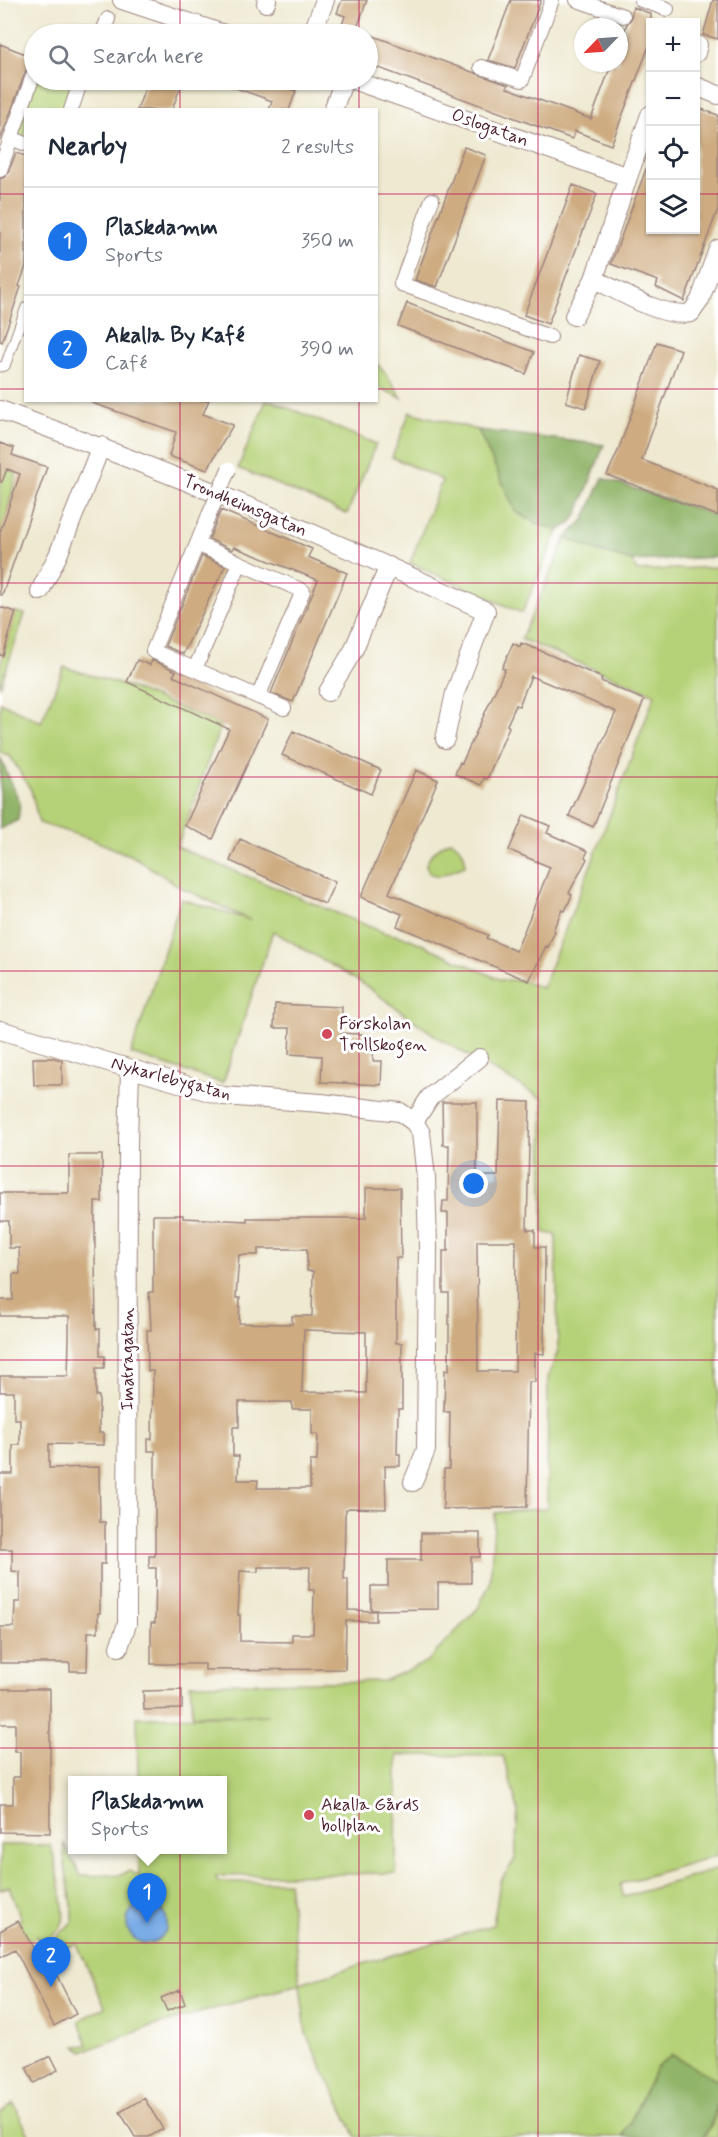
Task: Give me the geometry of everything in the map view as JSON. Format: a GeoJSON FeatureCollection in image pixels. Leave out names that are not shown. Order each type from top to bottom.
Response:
{"type":"FeatureCollection","features":[{"type":"Feature","properties":{"kind":"street"},"geometry":{"type":"LineString","coordinates":[[122,0],[194,24]]}},
{"type":"Feature","properties":{"kind":"street"},"geometry":{"type":"LineString","coordinates":[[316,24],[325,0]]}},
{"type":"Feature","properties":{"kind":"street"},"geometry":{"type":"LineString","coordinates":[[481,67],[522,80],[552,0]]}},
{"type":"Feature","properties":{"kind":"street"},"geometry":{"type":"LineString","coordinates":[[577,0],[623,16]]}},
{"type":"Feature","properties":{"kind":"street"},"geometry":{"type":"LineString","coordinates":[[641,0],[667,9]]}},
{"type":"Feature","properties":{"kind":"street"},"geometry":{"type":"LineString","coordinates":[[106,24],[108,19]]}},
{"type":"Feature","properties":{"kind":"street"},"geometry":{"type":"LineString","coordinates":[[700,88],[718,95]]}},
{"type":"Feature","properties":{"kind":"street","name":"Oslogatan"},"geometry":{"type":"LineString","coordinates":[[378,89],[628,177]]}},
{"type":"Feature","properties":{"kind":"street"},"geometry":{"type":"LineString","coordinates":[[0,170],[28,90]]}},
{"type":"Feature","properties":{"kind":"street"},"geometry":{"type":"LineString","coordinates":[[72,108],[78,90]]}},
{"type":"Feature","properties":{"kind":"street"},"geometry":{"type":"LineString","coordinates":[[334,108],[340,90]]}},
{"type":"Feature","properties":{"kind":"street"},"geometry":{"type":"LineString","coordinates":[[574,316],[594,279],[647,126]]}},
{"type":"Feature","properties":{"kind":"street"},"geometry":{"type":"LineString","coordinates":[[11,138],[24,143]]}},
{"type":"Feature","properties":{"kind":"street"},"geometry":{"type":"LineString","coordinates":[[432,200],[401,284],[550,337]]}},
{"type":"Feature","properties":{"kind":"street"},"geometry":{"type":"LineString","coordinates":[[594,279],[651,306],[676,314],[691,313],[700,300],[718,249]]}},
{"type":"Feature","properties":{"kind":"street","name":"Trondheimsgatan"},"geometry":{"type":"LineString","coordinates":[[0,410],[101,447],[389,566],[486,611],[455,693],[445,739]]}},
{"type":"Feature","properties":{"kind":"street"},"geometry":{"type":"LineString","coordinates":[[40,591],[58,555],[101,447]]}},
{"type":"Feature","properties":{"kind":"street"},"geometry":{"type":"LineString","coordinates":[[228,469],[153,651],[284,708]]}},
{"type":"Feature","properties":{"kind":"street"},"geometry":{"type":"LineString","coordinates":[[197,544],[303,591],[258,697]]}},
{"type":"Feature","properties":{"kind":"street"},"geometry":{"type":"LineString","coordinates":[[195,669],[240,563]]}},
{"type":"Feature","properties":{"kind":"street"},"geometry":{"type":"LineString","coordinates":[[328,692],[353,651],[389,566]]}},
{"type":"Feature","properties":{"kind":"street","name":"Nykarlebygatan"},"geometry":{"type":"LineString","coordinates":[[0,1030],[223,1096],[321,1103],[400,1113],[414,1122]]}},
{"type":"Feature","properties":{"kind":"street"},"geometry":{"type":"LineString","coordinates":[[413,1482],[426,1450],[428,1235],[426,1178],[421,1133],[414,1122],[430,1097],[479,1058]]}},
{"type":"Feature","properties":{"kind":"street","name":"Imatragatan"},"geometry":{"type":"LineString","coordinates":[[119,1647],[127,1624],[130,1069]]}},
{"type":"Feature","properties":{"kind":"lane"},"geometry":{"type":"LineString","coordinates":[[0,367],[5,366],[24,313]]}},
{"type":"Feature","properties":{"kind":"green space"},"geometry":{"type":"Polygon","coordinates":[[[30,90],[78,90],[71,108],[24,108],[24,144],[11,138],[30,90]]]}},
{"type":"Feature","properties":{"kind":"green space"},"geometry":{"type":"Polygon","coordinates":[[[378,365],[387,375],[402,398],[378,387],[378,365]]]}},
{"type":"Feature","properties":{"kind":"green space"},"geometry":{"type":"Polygon","coordinates":[[[266,402],[274,402],[376,444],[347,514],[238,468],[266,402]]]}},
{"type":"Feature","properties":{"kind":"green space"},"geometry":{"type":"Polygon","coordinates":[[[410,412],[478,430],[516,512],[558,531],[522,613],[410,563],[442,480],[392,457],[410,412]]]}},
{"type":"Feature","properties":{"kind":"green space"},"geometry":{"type":"Polygon","coordinates":[[[478,430],[604,445],[577,515],[570,524],[558,531],[516,512],[478,430]]]}},
{"type":"Feature","properties":{"kind":"green space"},"geometry":{"type":"Polygon","coordinates":[[[0,467],[17,473],[0,539],[0,467]]]}},
{"type":"Feature","properties":{"kind":"green space"},"geometry":{"type":"Polygon","coordinates":[[[603,478],[718,516],[718,557],[632,561],[600,552],[566,538],[584,520],[603,478]]]}},
{"type":"Feature","properties":{"kind":"green space"},"geometry":{"type":"Polygon","coordinates":[[[566,538],[600,552],[632,561],[637,571],[718,567],[718,1855],[620,1884],[624,1897],[718,1869],[718,2080],[672,2056],[656,2068],[623,2137],[356,2137],[306,2034],[300,1984],[144,2029],[82,2052],[76,2046],[88,2045],[79,2021],[105,2007],[77,1944],[60,1949],[55,1939],[73,1921],[64,1844],[81,1876],[120,1875],[130,1871],[139,1876],[139,1854],[227,1854],[227,1776],[138,1776],[137,1717],[268,1715],[193,1715],[190,1684],[384,1681],[427,1662],[478,1608],[490,1583],[495,1513],[547,1508],[548,1378],[558,1351],[556,1235],[543,1232],[543,1099],[440,1039],[360,982],[273,931],[223,1083],[131,1054],[181,899],[250,920],[180,887],[134,857],[91,839],[39,823],[31,790],[10,756],[0,753],[0,702],[41,722],[64,667],[129,687],[221,725],[177,847],[385,933],[408,938],[501,980],[521,980],[542,988],[655,694],[521,639],[566,538]],[[397,1755],[396,1873],[216,1876],[218,1882],[288,1882],[300,1983],[493,1925],[500,1882],[515,1859],[518,1809],[503,1756],[397,1755]]]}},
{"type":"Feature","properties":{"kind":"green space"},"geometry":{"type":"Polygon","coordinates":[[[16,612],[25,614],[0,687],[0,665],[16,612]]]}},
{"type":"Feature","properties":{"kind":"green space"},"geometry":{"type":"Polygon","coordinates":[[[0,757],[20,803],[18,820],[0,829],[0,757]]]}},
{"type":"Feature","properties":{"kind":"green space"},"geometry":{"type":"Polygon","coordinates":[[[451,840],[462,851],[465,866],[439,876],[429,873],[426,865],[430,857],[451,840]]]}},
{"type":"Feature","properties":{"kind":"green space"},"geometry":{"type":"Polygon","coordinates":[[[0,1845],[50,1845],[60,1883],[64,1915],[57,1932],[40,1943],[36,1936],[29,1941],[18,1921],[21,1919],[9,1886],[0,1890],[0,1845]]]}},
{"type":"Feature","properties":{"kind":"green space"},"geometry":{"type":"Polygon","coordinates":[[[672,2055],[718,2080],[716,2110],[708,2130],[703,2137],[623,2137],[656,2068],[672,2055]]]}},
{"type":"Feature","properties":{"kind":"green space"},"geometry":{"type":"Polygon","coordinates":[[[14,2104],[30,2137],[0,2137],[0,2114],[14,2104]]]}},
{"type":"Feature","properties":{"kind":"green space"},"geometry":{"type":"Polygon","coordinates":[[[718,2106],[718,2137],[703,2137],[711,2127],[718,2106]]]}},
{"type":"Feature","properties":{"kind":"water"},"geometry":{"type":"Polygon","coordinates":[[[147,1903],[155,1904],[161,1909],[166,1915],[166,1931],[161,1937],[155,1942],[147,1943],[139,1942],[133,1937],[128,1931],[127,1923],[128,1915],[133,1909],[139,1904],[147,1903]]]}},
{"type":"Feature","properties":{"kind":"building"},"geometry":{"type":"Polygon","coordinates":[[[342,0],[367,0],[359,24],[342,24],[345,16],[337,13],[342,0]]]}},
{"type":"Feature","properties":{"kind":"building"},"geometry":{"type":"Polygon","coordinates":[[[511,0],[541,0],[515,68],[488,60],[511,0]]]}},
{"type":"Feature","properties":{"kind":"building"},"geometry":{"type":"Polygon","coordinates":[[[713,0],[718,0],[718,39],[703,35],[713,0]]]}},
{"type":"Feature","properties":{"kind":"building"},"geometry":{"type":"Polygon","coordinates":[[[633,7],[651,14],[651,18],[646,18],[646,54],[611,145],[575,131],[572,139],[378,68],[378,38],[508,85],[507,88],[591,119],[609,72],[628,72],[628,23],[633,7]]]}},
{"type":"Feature","properties":{"kind":"building"},"geometry":{"type":"Polygon","coordinates":[[[0,44],[24,53],[24,75],[0,141],[0,44]]]}},
{"type":"Feature","properties":{"kind":"building"},"geometry":{"type":"Polygon","coordinates":[[[144,90],[179,90],[173,108],[138,108],[144,90]]]}},
{"type":"Feature","properties":{"kind":"building"},"geometry":{"type":"Polygon","coordinates":[[[241,90],[296,91],[290,108],[270,108],[272,101],[241,90]]]}},
{"type":"Feature","properties":{"kind":"building"},"geometry":{"type":"Polygon","coordinates":[[[700,108],[718,115],[718,209],[684,301],[656,287],[658,281],[611,264],[646,169],[646,234],[700,234],[700,108]]]}},
{"type":"Feature","properties":{"kind":"building"},"geometry":{"type":"Polygon","coordinates":[[[464,147],[486,155],[437,287],[415,280],[464,147]]]}},
{"type":"Feature","properties":{"kind":"building"},"geometry":{"type":"Polygon","coordinates":[[[16,153],[24,155],[24,272],[2,342],[0,341],[0,179],[8,173],[16,153]]]}},
{"type":"Feature","properties":{"kind":"building"},"geometry":{"type":"Polygon","coordinates":[[[573,185],[597,194],[548,324],[524,315],[573,185]]]}},
{"type":"Feature","properties":{"kind":"building"},"geometry":{"type":"Polygon","coordinates":[[[407,303],[534,352],[526,374],[398,326],[407,303]]]}},
{"type":"Feature","properties":{"kind":"building"},"geometry":{"type":"Polygon","coordinates":[[[657,342],[681,350],[642,460],[718,490],[718,516],[607,475],[618,451],[657,342]]]}},
{"type":"Feature","properties":{"kind":"building"},"geometry":{"type":"Polygon","coordinates":[[[579,355],[600,361],[586,408],[566,402],[579,355]]]}},
{"type":"Feature","properties":{"kind":"building"},"geometry":{"type":"Polygon","coordinates":[[[208,402],[203,414],[233,425],[207,470],[169,456],[176,432],[92,403],[208,402]]]}},
{"type":"Feature","properties":{"kind":"building"},"geometry":{"type":"Polygon","coordinates":[[[0,443],[14,448],[12,455],[47,467],[2,595],[0,595],[0,532],[20,474],[7,469],[0,482],[0,443]]]}},
{"type":"Feature","properties":{"kind":"building"},"geometry":{"type":"Polygon","coordinates":[[[221,510],[312,549],[308,557],[347,573],[293,702],[271,693],[318,580],[234,547],[232,550],[209,539],[221,510]]]}},
{"type":"Feature","properties":{"kind":"building"},"geometry":{"type":"Polygon","coordinates":[[[202,556],[225,566],[183,654],[165,646],[202,556]]]}},
{"type":"Feature","properties":{"kind":"building"},"geometry":{"type":"Polygon","coordinates":[[[0,607],[16,612],[3,656],[0,655],[0,607]]]}},
{"type":"Feature","properties":{"kind":"building"},"geometry":{"type":"Polygon","coordinates":[[[513,643],[520,647],[521,643],[539,650],[602,678],[601,681],[644,700],[593,827],[569,816],[616,712],[531,676],[519,706],[516,705],[507,725],[509,727],[487,779],[484,778],[481,785],[455,774],[505,669],[502,668],[513,643]]]}},
{"type":"Feature","properties":{"kind":"building"},"geometry":{"type":"Polygon","coordinates":[[[137,660],[150,665],[152,660],[176,671],[173,676],[268,719],[213,839],[185,826],[229,729],[127,682],[137,660]]]}},
{"type":"Feature","properties":{"kind":"building"},"geometry":{"type":"Polygon","coordinates":[[[293,731],[381,770],[371,794],[282,755],[293,731]]]}},
{"type":"Feature","properties":{"kind":"building"},"geometry":{"type":"Polygon","coordinates":[[[416,770],[438,780],[389,893],[488,935],[486,938],[516,951],[550,867],[509,850],[524,815],[550,826],[547,833],[588,851],[585,857],[587,859],[569,893],[572,895],[565,911],[562,910],[548,947],[546,946],[529,981],[397,926],[402,914],[361,897],[416,770]]]}},
{"type":"Feature","properties":{"kind":"building"},"geometry":{"type":"Polygon","coordinates":[[[240,839],[335,882],[325,904],[230,861],[240,839]]]}},
{"type":"Feature","properties":{"kind":"building","name":"Förskolan Trollskogen"},"geometry":{"type":"Polygon","coordinates":[[[275,1004],[342,1007],[341,1033],[374,1035],[373,1061],[382,1061],[381,1085],[321,1082],[322,1056],[289,1054],[290,1028],[274,1028],[275,1004]]]}},
{"type":"Feature","properties":{"kind":"building"},"geometry":{"type":"Polygon","coordinates":[[[33,1058],[62,1060],[62,1085],[34,1085],[33,1058]]]}},
{"type":"Feature","properties":{"kind":"building"},"geometry":{"type":"Polygon","coordinates":[[[500,1101],[530,1102],[527,1230],[535,1230],[535,1247],[545,1247],[544,1354],[535,1353],[535,1382],[529,1382],[527,1507],[443,1509],[444,1469],[449,1469],[450,1412],[444,1412],[445,1370],[449,1371],[449,1293],[443,1293],[443,1251],[448,1251],[448,1213],[442,1213],[443,1201],[448,1201],[449,1145],[443,1145],[442,1102],[477,1102],[477,1176],[498,1176],[500,1101]],[[477,1241],[478,1371],[515,1371],[516,1241],[477,1241]]]}},
{"type":"Feature","properties":{"kind":"building"},"geometry":{"type":"Polygon","coordinates":[[[69,1155],[102,1155],[102,1202],[95,1202],[95,1262],[96,1329],[100,1329],[100,1356],[105,1356],[104,1368],[96,1368],[96,1396],[99,1396],[99,1433],[104,1433],[104,1445],[49,1444],[49,1468],[99,1467],[100,1522],[105,1522],[105,1564],[100,1564],[98,1632],[88,1632],[87,1671],[70,1671],[70,1663],[0,1663],[0,1627],[14,1627],[15,1602],[20,1602],[20,1572],[12,1571],[12,1549],[0,1549],[0,1474],[13,1474],[13,1445],[20,1445],[20,1419],[14,1419],[14,1392],[0,1392],[0,1376],[68,1376],[69,1316],[0,1316],[0,1300],[13,1300],[13,1274],[20,1274],[19,1248],[9,1248],[9,1221],[0,1221],[0,1193],[68,1193],[69,1155]]]}},
{"type":"Feature","properties":{"kind":"building"},"geometry":{"type":"Polygon","coordinates":[[[366,1188],[400,1188],[401,1258],[396,1258],[396,1343],[402,1343],[402,1409],[398,1409],[397,1454],[400,1454],[400,1466],[385,1466],[386,1509],[349,1508],[345,1515],[344,1579],[348,1579],[348,1610],[376,1611],[376,1621],[346,1621],[345,1669],[205,1670],[205,1664],[151,1664],[151,1623],[155,1623],[156,1568],[149,1568],[149,1556],[155,1556],[155,1451],[148,1451],[148,1439],[152,1439],[153,1371],[148,1371],[147,1330],[151,1330],[149,1292],[153,1292],[153,1215],[183,1215],[183,1218],[247,1221],[247,1218],[366,1218],[366,1188]],[[258,1249],[258,1255],[239,1255],[236,1298],[240,1298],[239,1323],[292,1324],[292,1316],[312,1316],[313,1271],[307,1271],[307,1249],[258,1249]],[[304,1330],[302,1392],[366,1393],[366,1332],[304,1330]],[[239,1402],[239,1427],[233,1427],[233,1456],[239,1456],[238,1480],[258,1480],[257,1488],[310,1488],[310,1461],[317,1461],[318,1434],[312,1434],[312,1409],[292,1409],[292,1402],[239,1402]],[[258,1567],[258,1572],[240,1571],[238,1615],[240,1615],[240,1641],[292,1642],[292,1634],[313,1634],[314,1590],[309,1590],[310,1567],[258,1567]]]}},
{"type":"Feature","properties":{"kind":"building"},"geometry":{"type":"Polygon","coordinates":[[[421,1533],[480,1533],[480,1557],[471,1557],[471,1583],[438,1583],[438,1609],[371,1610],[371,1586],[388,1586],[388,1560],[421,1560],[421,1533]]]}},
{"type":"Feature","properties":{"kind":"building"},"geometry":{"type":"Polygon","coordinates":[[[0,1689],[50,1689],[50,1833],[0,1832],[0,1804],[13,1804],[13,1777],[20,1777],[20,1752],[15,1752],[15,1724],[0,1724],[0,1689]]]}},
{"type":"Feature","properties":{"kind":"building"},"geometry":{"type":"Polygon","coordinates":[[[182,1690],[182,1709],[144,1710],[143,1691],[182,1690]]]}},
{"type":"Feature","properties":{"kind":"building"},"geometry":{"type":"Polygon","coordinates":[[[18,1921],[39,1958],[46,1954],[76,2014],[54,2026],[15,1949],[0,1957],[0,1931],[18,1921]]]}},
{"type":"Feature","properties":{"kind":"building"},"geometry":{"type":"Polygon","coordinates":[[[180,1990],[185,2004],[167,2011],[161,1998],[180,1990]]]}},
{"type":"Feature","properties":{"kind":"building"},"geometry":{"type":"Polygon","coordinates":[[[51,2056],[58,2070],[34,2083],[26,2067],[51,2056]]]}},
{"type":"Feature","properties":{"kind":"building"},"geometry":{"type":"Polygon","coordinates":[[[144,2098],[163,2129],[149,2137],[135,2137],[120,2112],[144,2098]]]}},
{"type":"Feature","properties":{"kind":"place","name":"Förskolan Trollskogen"},"geometry":{"type":"Point","coordinates":[327,1034]}},
{"type":"Feature","properties":{"kind":"place","name":"Akalla Gårds bollplan"},"geometry":{"type":"Point","coordinates":[309,1815]}},
{"type":"Feature","properties":{"kind":"place","name":"Plaskdamm"},"geometry":{"type":"Point","coordinates":[147,1923]}},
{"type":"Feature","properties":{"kind":"place","name":"Akalla By Kafé"},"geometry":{"type":"Point","coordinates":[51,1987]}}]}
